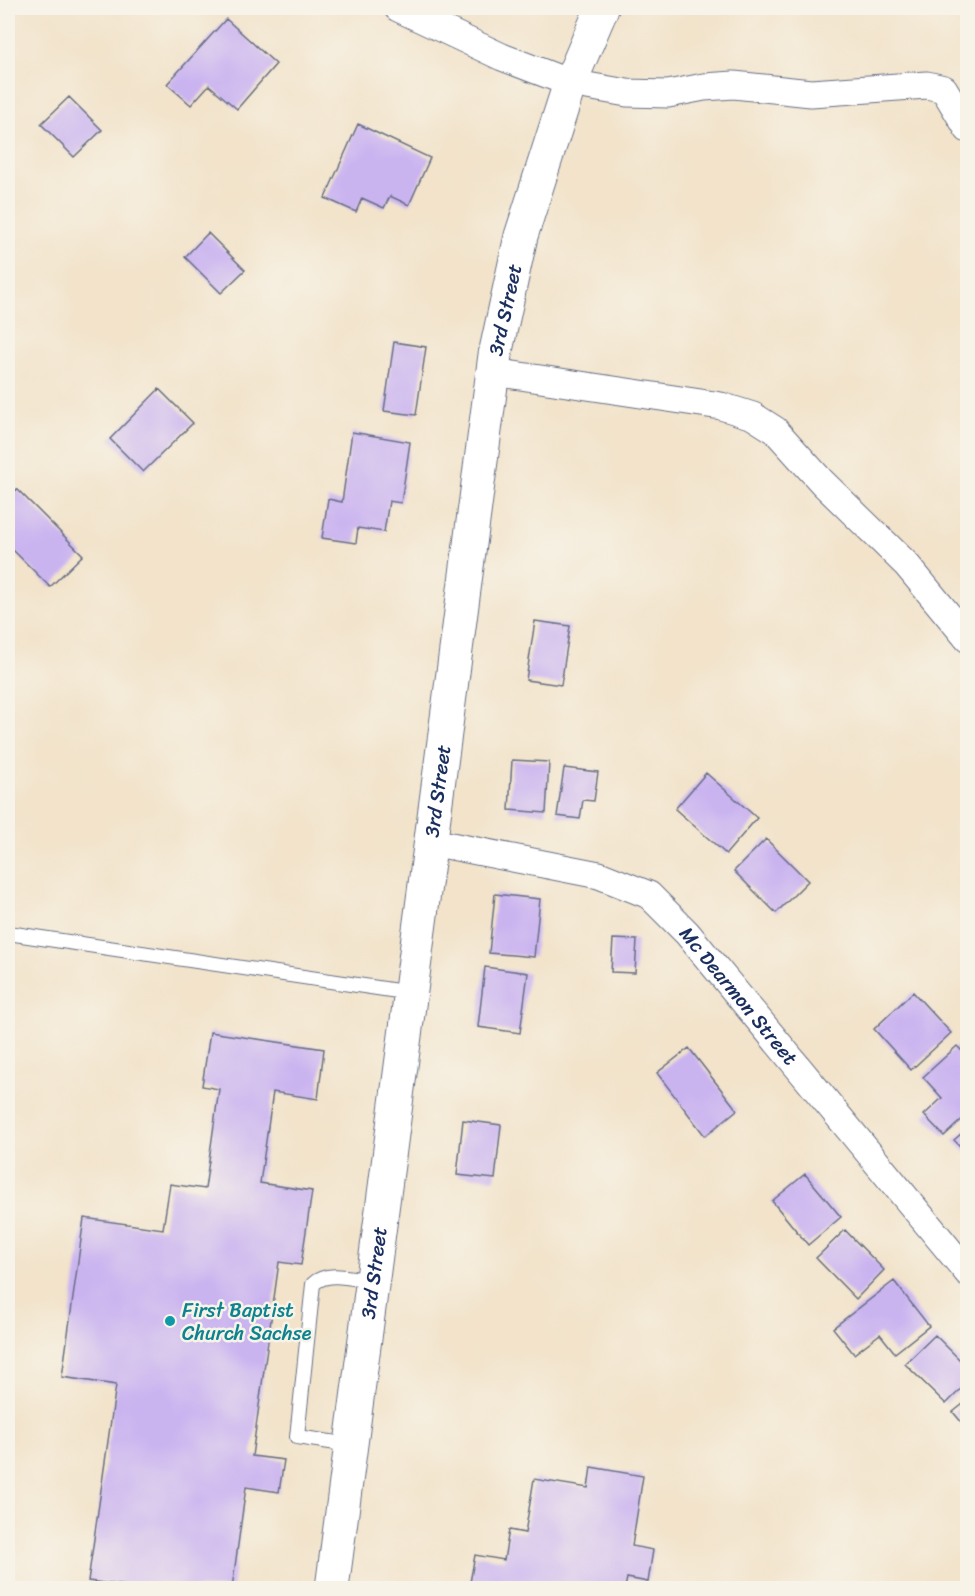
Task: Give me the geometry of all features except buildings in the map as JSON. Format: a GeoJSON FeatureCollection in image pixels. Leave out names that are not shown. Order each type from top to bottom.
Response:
{"type":"FeatureCollection","features":[{"type":"Feature","properties":{"kind":"street"},"geometry":{"type":"LineString","coordinates":[[398,8],[502,57],[570,83],[627,93],[668,94],[704,87],[734,85],[811,93],[927,85],[944,89],[968,129]]}},
{"type":"Feature","properties":{"kind":"street","name":"3rd Street"},"geometry":{"type":"LineString","coordinates":[[332,1588],[493,372],[521,236],[570,83],[602,8]]}},
{"type":"Feature","properties":{"kind":"street"},"geometry":{"type":"LineString","coordinates":[[493,372],[721,406],[753,416],[775,430],[822,482],[906,564],[968,639]]}},
{"type":"Feature","properties":{"kind":"street","name":"Mc Dearmon Street"},"geometry":{"type":"LineString","coordinates":[[431,842],[599,875],[649,895],[687,933],[968,1273]]}},
{"type":"Feature","properties":{"kind":"lane"},"geometry":{"type":"LineString","coordinates":[[8,933],[411,993]]}},
{"type":"Feature","properties":{"kind":"lane"},"geometry":{"type":"LineString","coordinates":[[350,1445],[297,1437],[313,1284],[320,1277],[333,1276],[372,1281]]}},
{"type":"Feature","properties":{"kind":"place","name":"First Baptist Church Sachse"},"geometry":{"type":"Point","coordinates":[170,1321]}}]}
